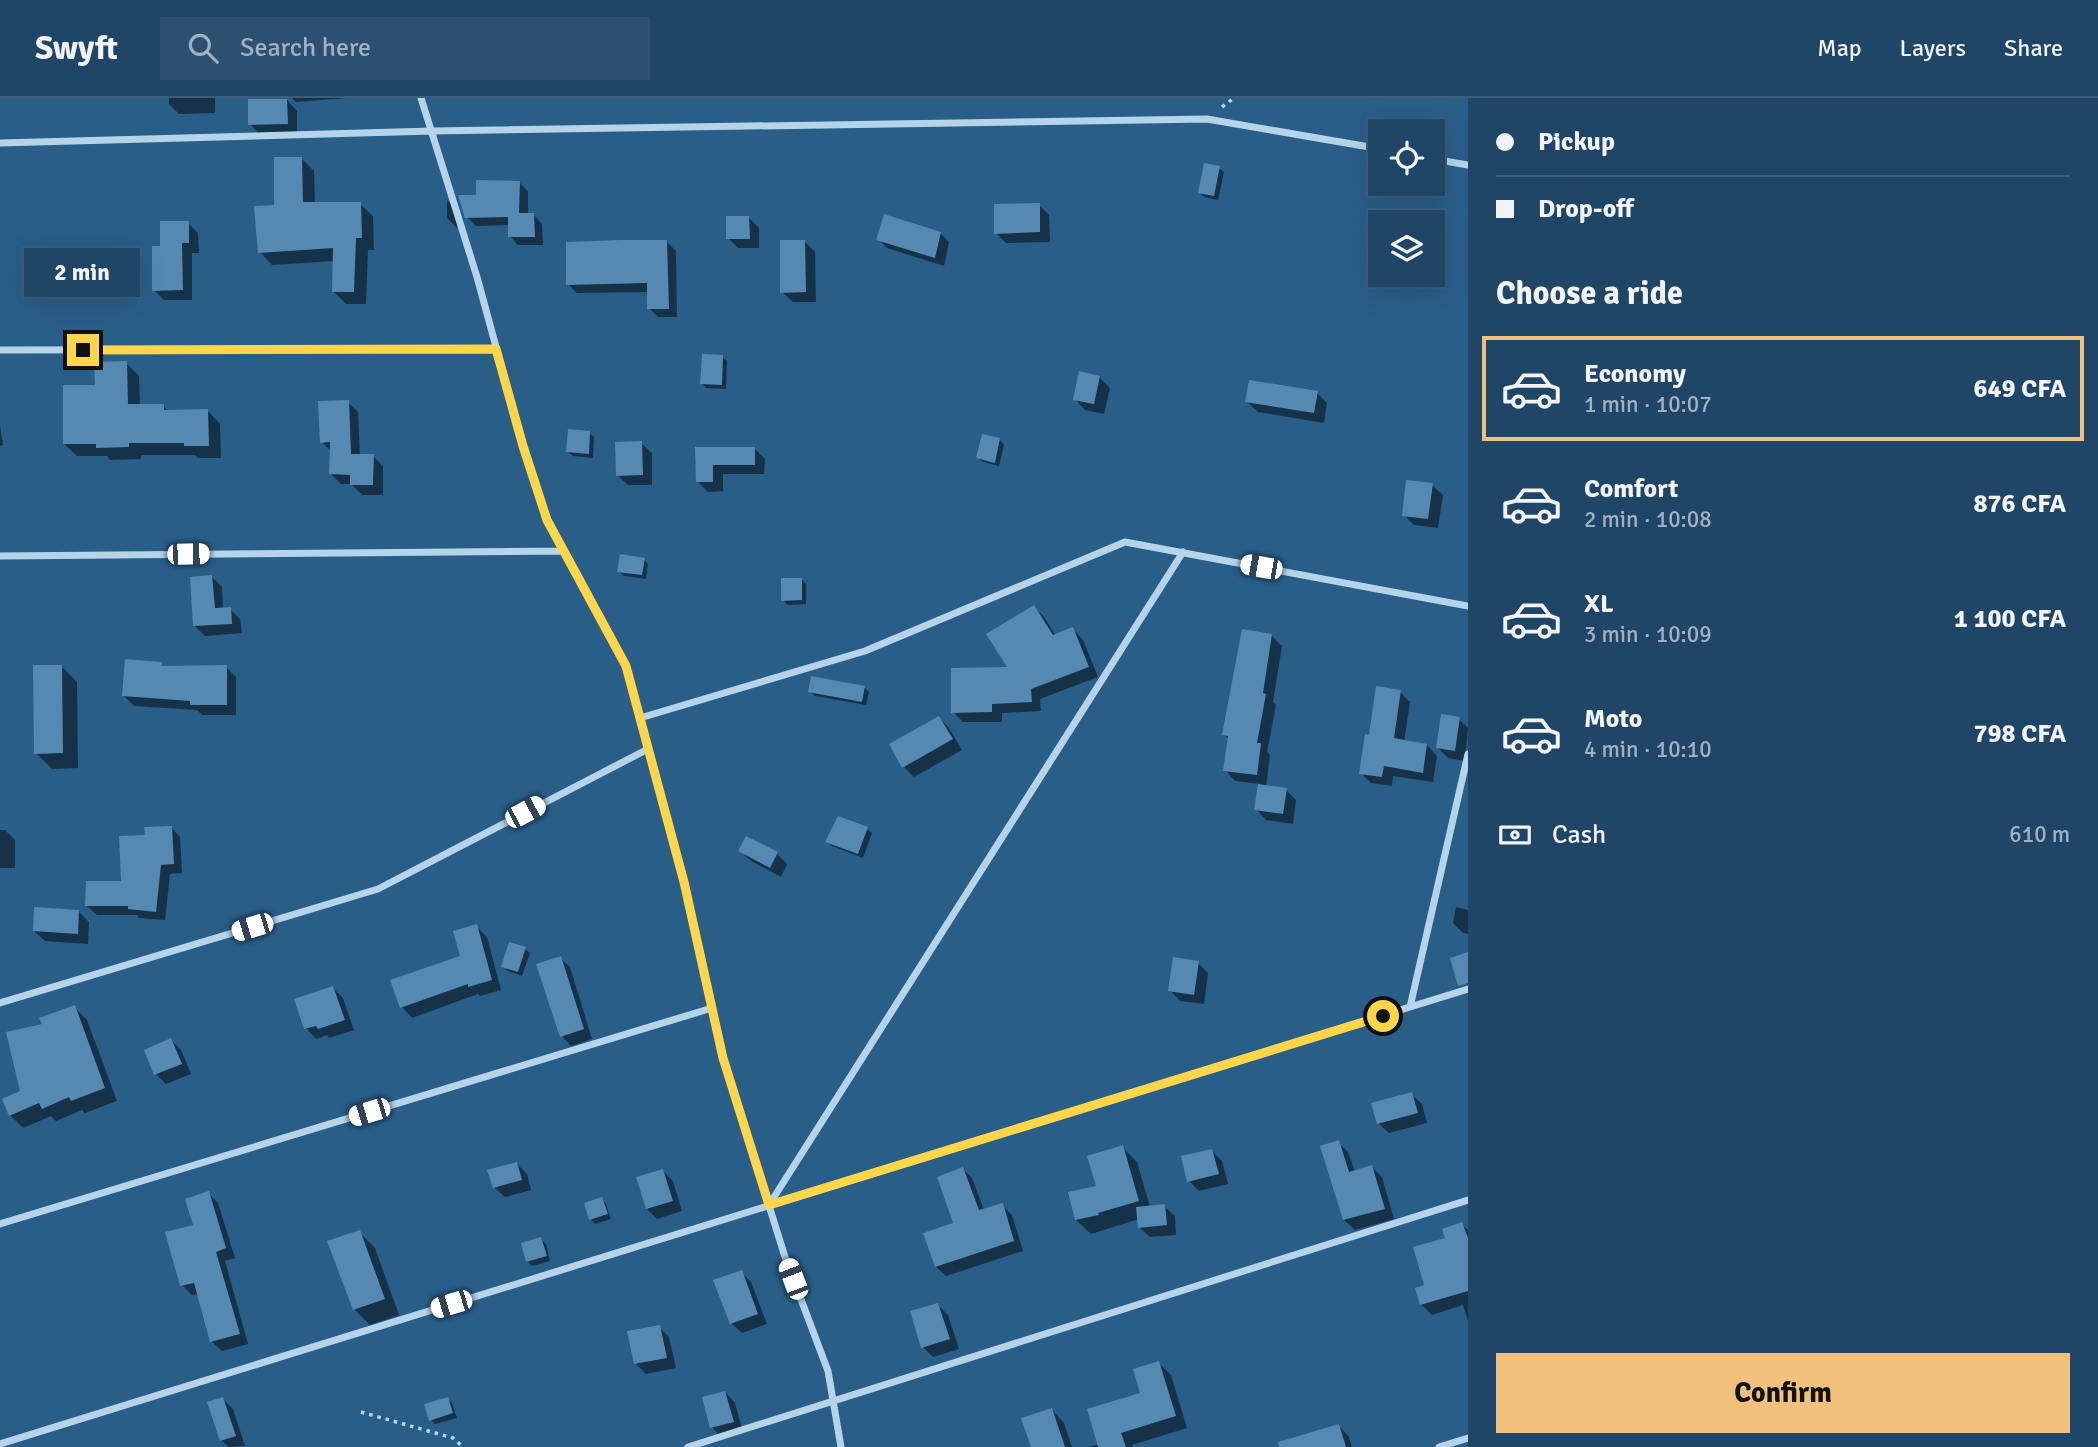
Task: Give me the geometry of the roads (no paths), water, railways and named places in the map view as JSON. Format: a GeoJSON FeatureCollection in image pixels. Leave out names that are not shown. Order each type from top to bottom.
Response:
{"type":"FeatureCollection","features":[{"type":"Feature","properties":{"kind":"street"},"geometry":{"type":"LineString","coordinates":[[421,98],[477,278],[523,446],[547,520],[626,666],[684,882],[723,1058],[785,1256],[828,1371],[841,1447]]}},
{"type":"Feature","properties":{"kind":"street"},"geometry":{"type":"LineString","coordinates":[[0,143],[432,131],[1207,119],[1368,147]]}},
{"type":"Feature","properties":{"kind":"street"},"geometry":{"type":"LineString","coordinates":[[1445,161],[1468,165]]}},
{"type":"Feature","properties":{"kind":"street"},"geometry":{"type":"LineString","coordinates":[[0,350],[496,349]]}},
{"type":"Feature","properties":{"kind":"street"},"geometry":{"type":"LineString","coordinates":[[640,718],[865,651],[1125,542],[1468,606]]}},
{"type":"Feature","properties":{"kind":"street"},"geometry":{"type":"LineString","coordinates":[[0,556],[564,551]]}},
{"type":"Feature","properties":{"kind":"street"},"geometry":{"type":"LineString","coordinates":[[769,1205],[1183,552]]}},
{"type":"Feature","properties":{"kind":"street"},"geometry":{"type":"LineString","coordinates":[[0,1003],[378,889],[648,748]]}},
{"type":"Feature","properties":{"kind":"street"},"geometry":{"type":"LineString","coordinates":[[1410,1007],[1468,754]]}},
{"type":"Feature","properties":{"kind":"street"},"geometry":{"type":"LineString","coordinates":[[0,1444],[1468,989]]}},
{"type":"Feature","properties":{"kind":"street"},"geometry":{"type":"LineString","coordinates":[[0,1224],[712,1008]]}},
{"type":"Feature","properties":{"kind":"street"},"geometry":{"type":"LineString","coordinates":[[688,1447],[1468,1200]]}},
{"type":"Feature","properties":{"kind":"street"},"geometry":{"type":"LineString","coordinates":[[1439,1447],[1468,1438]]}}]}
